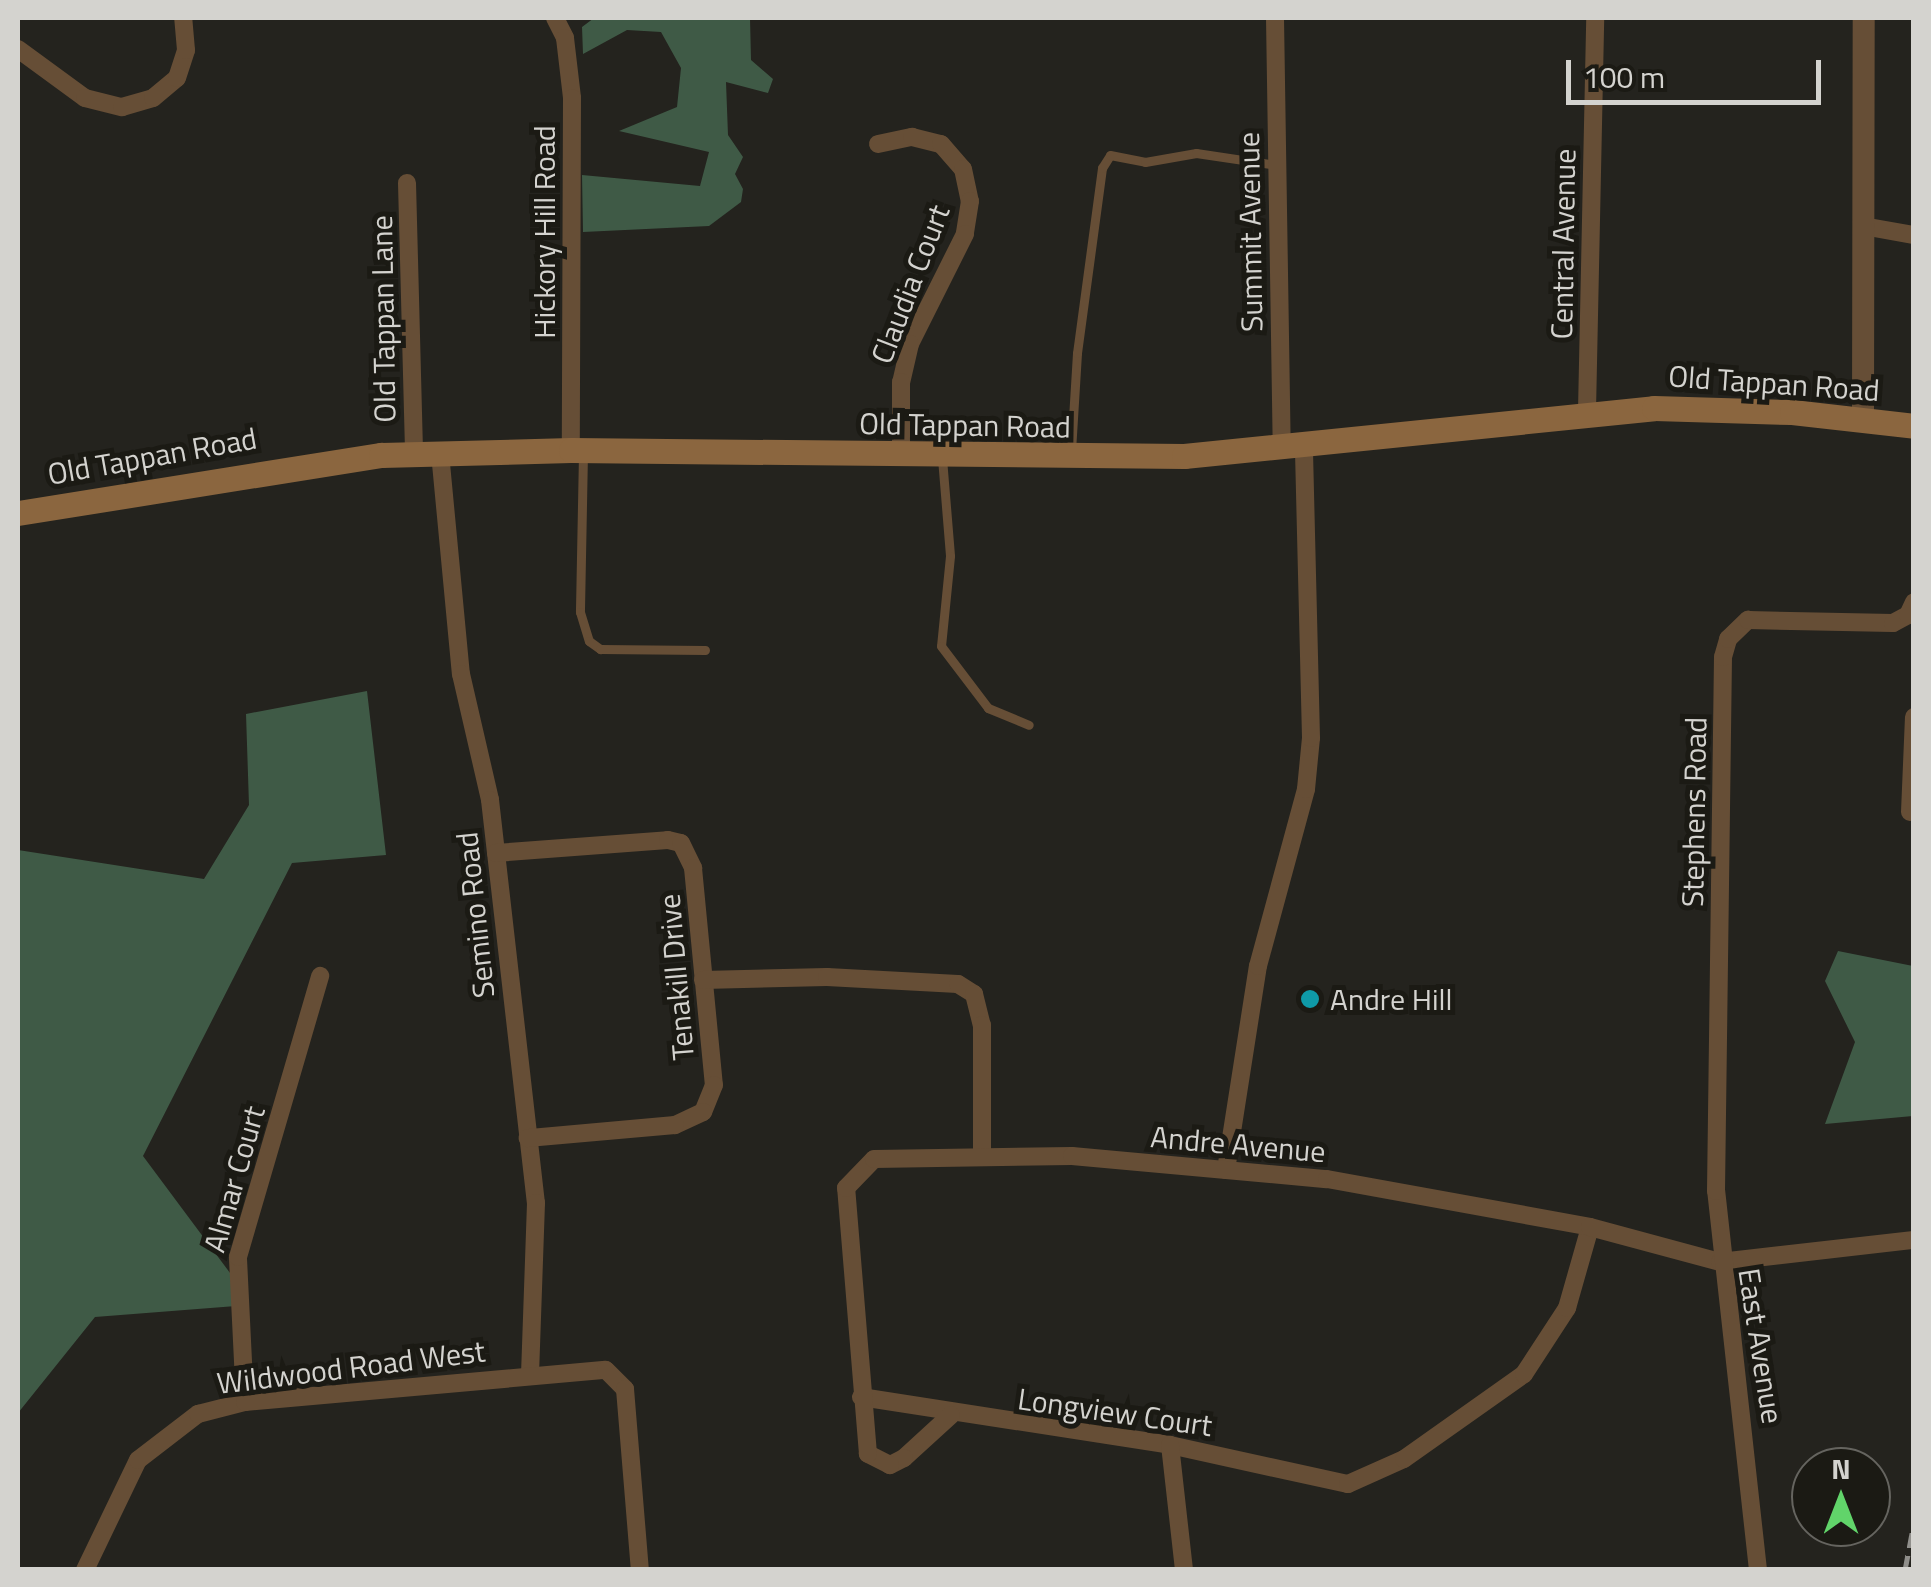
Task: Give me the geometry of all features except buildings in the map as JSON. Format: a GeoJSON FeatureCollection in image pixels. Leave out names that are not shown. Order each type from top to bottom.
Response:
{"type":"FeatureCollection","features":[{"type":"Feature","properties":{"kind":"main road","name":"Old Tappan Road"},"geometry":{"type":"LineString","coordinates":[[18,513],[322,461],[414,454],[577,450],[1071,459],[1293,446],[1588,411],[1722,408],[1864,418],[1914,426]]}},
{"type":"Feature","properties":{"kind":"street"},"geometry":{"type":"LineString","coordinates":[[18,49],[85,98],[122,107],[153,98],[177,78],[186,50],[182,18]]}},
{"type":"Feature","properties":{"kind":"street","name":"Hickory Hill Road"},"geometry":{"type":"LineString","coordinates":[[555,18],[564,38],[572,98],[577,450]]}},
{"type":"Feature","properties":{"kind":"street","name":"Summit Avenue"},"geometry":{"type":"LineString","coordinates":[[1275,18],[1277,165],[1293,446]]}},
{"type":"Feature","properties":{"kind":"street","name":"Central Avenue"},"geometry":{"type":"LineString","coordinates":[[1588,411],[1594,18]]}},
{"type":"Feature","properties":{"kind":"street"},"geometry":{"type":"LineString","coordinates":[[1864,18],[1864,418]]}},
{"type":"Feature","properties":{"kind":"street","name":"Claudia Court"},"geometry":{"type":"LineString","coordinates":[[878,144],[912,136],[941,144],[963,170],[970,200],[965,234],[910,344],[900,382],[901,457]]}},
{"type":"Feature","properties":{"kind":"street","name":"Old Tappan Lane"},"geometry":{"type":"LineString","coordinates":[[407,183],[414,454]]}},
{"type":"Feature","properties":{"kind":"street"},"geometry":{"type":"LineString","coordinates":[[1864,226],[1914,235]]}},
{"type":"Feature","properties":{"kind":"street"},"geometry":{"type":"LineString","coordinates":[[1226,1170],[1258,966],[1306,790],[1311,738],[1293,446]]}},
{"type":"Feature","properties":{"kind":"street","name":"Semino Road"},"geometry":{"type":"LineString","coordinates":[[440,453],[461,674],[496,853],[528,1138],[538,1254],[530,1374]]}},
{"type":"Feature","properties":{"kind":"street","name":"Stephens Road"},"geometry":{"type":"LineString","coordinates":[[1716,1191],[1728,639],[1762,617],[1893,623],[1908,615],[1914,602]]}},
{"type":"Feature","properties":{"kind":"street"},"geometry":{"type":"LineString","coordinates":[[1910,812],[1914,717]]}},
{"type":"Feature","properties":{"kind":"street","name":"Tenakill Drive"},"geometry":{"type":"LineString","coordinates":[[496,853],[681,843],[693,868],[714,1084],[693,1122],[528,1138]]}},
{"type":"Feature","properties":{"kind":"street","name":"Almar Court"},"geometry":{"type":"LineString","coordinates":[[245,1402],[238,1257],[320,976]]}},
{"type":"Feature","properties":{"kind":"street"},"geometry":{"type":"LineString","coordinates":[[702,980],[828,977],[958,984],[974,994],[982,1026],[982,1154],[874,1159],[846,1188],[868,1454],[890,1465],[951,1414]]}},
{"type":"Feature","properties":{"kind":"street","name":"Andre Avenue"},"geometry":{"type":"LineString","coordinates":[[982,1154],[1328,1179],[1590,1227],[1720,1262],[1914,1240]]}},
{"type":"Feature","properties":{"kind":"street","name":"East Avenue"},"geometry":{"type":"LineString","coordinates":[[1716,1191],[1720,1262],[1747,1432],[1758,1570]]}},
{"type":"Feature","properties":{"kind":"street","name":"Longview Court"},"geometry":{"type":"LineString","coordinates":[[861,1397],[1170,1446],[1330,1484],[1382,1471],[1540,1356],[1573,1292],[1590,1227]]}},
{"type":"Feature","properties":{"kind":"street","name":"Wildwood Road West"},"geometry":{"type":"LineString","coordinates":[[85,1570],[138,1460],[154,1441],[198,1414],[245,1402],[606,1370],[625,1388],[640,1570]]}},
{"type":"Feature","properties":{"kind":"street"},"geometry":{"type":"LineString","coordinates":[[1170,1446],[1184,1570]]}},
{"type":"Feature","properties":{"kind":"lane"},"geometry":{"type":"LineString","coordinates":[[1071,459],[1077,353],[1102,168],[1110,155],[1145,162],[1196,153],[1277,165]]}},
{"type":"Feature","properties":{"kind":"lane"},"geometry":{"type":"LineString","coordinates":[[577,450],[580,612],[589,641],[600,649],[705,650]]}},
{"type":"Feature","properties":{"kind":"lane"},"geometry":{"type":"LineString","coordinates":[[942,458],[950,556],[941,646],[988,708],[1029,725]]}},
{"type":"Feature","properties":{"kind":"green space"},"geometry":{"type":"Polygon","coordinates":[[[594,18],[750,18],[751,60],[773,79],[768,93],[726,82],[728,135],[743,157],[735,174],[743,189],[741,202],[709,226],[583,232],[582,175],[700,186],[709,152],[619,131],[677,107],[681,68],[661,32],[627,30],[583,54],[582,27],[594,18]]]}},
{"type":"Feature","properties":{"kind":"green space"},"geometry":{"type":"Polygon","coordinates":[[[367,691],[386,855],[292,863],[143,1156],[236,1281],[236,1306],[95,1317],[18,1413],[18,850],[204,879],[249,805],[246,714],[367,691]]]}},
{"type":"Feature","properties":{"kind":"green space"},"geometry":{"type":"Polygon","coordinates":[[[1838,951],[1913,966],[1913,1116],[1825,1124],[1855,1042],[1825,981],[1838,951]]]}},
{"type":"Feature","properties":{"kind":"railway"},"geometry":{"type":"LineString","coordinates":[[1905,1570],[1914,1523]]}},
{"type":"Feature","properties":{"kind":"place","name":"Andre Hill"},"geometry":{"type":"Point","coordinates":[1310,999]}}]}
